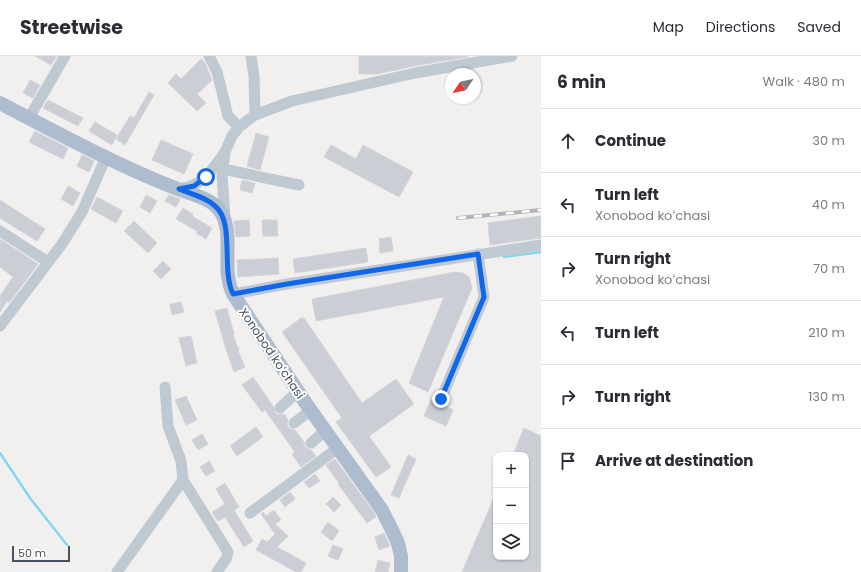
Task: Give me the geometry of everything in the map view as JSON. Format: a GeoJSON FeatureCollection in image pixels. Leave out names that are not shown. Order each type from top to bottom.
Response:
{"type":"FeatureCollection","features":[{"type":"Feature","properties":{"kind":"main road","name":"Xonobod koʻchasi"},"geometry":{"type":"LineString","coordinates":[[0,103],[106,157],[153,179],[208,201],[216,206],[221,213],[226,227],[228,277],[233,294],[310,410],[388,521],[396,537],[401,562],[401,572]]}},
{"type":"Feature","properties":{"kind":"street"},"geometry":{"type":"LineString","coordinates":[[29,118],[65,56]]}},
{"type":"Feature","properties":{"kind":"street"},"geometry":{"type":"LineString","coordinates":[[209,56],[217,72],[228,116],[238,127]]}},
{"type":"Feature","properties":{"kind":"street"},"geometry":{"type":"LineString","coordinates":[[251,56],[254,76],[255,115]]}},
{"type":"Feature","properties":{"kind":"street"},"geometry":{"type":"LineString","coordinates":[[179,189],[194,186],[201,182],[225,152],[238,127],[255,115],[292,101],[415,73],[512,56]]}},
{"type":"Feature","properties":{"kind":"street"},"geometry":{"type":"LineString","coordinates":[[225,152],[222,188],[226,227]]}},
{"type":"Feature","properties":{"kind":"street"},"geometry":{"type":"LineString","coordinates":[[0,326],[62,244],[82,212],[106,157]]}},
{"type":"Feature","properties":{"kind":"street"},"geometry":{"type":"LineString","coordinates":[[223,169],[299,185]]}},
{"type":"Feature","properties":{"kind":"street"},"geometry":{"type":"LineString","coordinates":[[0,231],[48,262]]}},
{"type":"Feature","properties":{"kind":"street"},"geometry":{"type":"LineString","coordinates":[[233,294],[287,284],[541,245]]}},
{"type":"Feature","properties":{"kind":"street"},"geometry":{"type":"LineString","coordinates":[[441,399],[484,297],[478,254]]}},
{"type":"Feature","properties":{"kind":"street"},"geometry":{"type":"LineString","coordinates":[[165,387],[168,426],[181,461],[183,480],[228,552],[226,559],[217,572]]}},
{"type":"Feature","properties":{"kind":"street"},"geometry":{"type":"LineString","coordinates":[[280,408],[298,391]]}},
{"type":"Feature","properties":{"kind":"street"},"geometry":{"type":"LineString","coordinates":[[294,423],[310,410]]}},
{"type":"Feature","properties":{"kind":"street"},"geometry":{"type":"LineString","coordinates":[[311,443],[325,431]]}},
{"type":"Feature","properties":{"kind":"street"},"geometry":{"type":"LineString","coordinates":[[250,513],[338,448]]}},
{"type":"Feature","properties":{"kind":"street"},"geometry":{"type":"LineString","coordinates":[[117,572],[183,480]]}},
{"type":"Feature","properties":{"kind":"building"},"geometry":{"type":"Polygon","coordinates":[[[35,56],[57,56],[51,65],[35,56]]]}},
{"type":"Feature","properties":{"kind":"building"},"geometry":{"type":"Polygon","coordinates":[[[359,56],[468,57],[377,74],[359,74],[359,56]]]}},
{"type":"Feature","properties":{"kind":"building"},"geometry":{"type":"Polygon","coordinates":[[[201,59],[205,63],[212,80],[197,94],[206,103],[197,111],[168,83],[176,74],[181,79],[201,59]]]}},
{"type":"Feature","properties":{"kind":"building"},"geometry":{"type":"Polygon","coordinates":[[[30,80],[40,85],[33,98],[23,93],[30,80]]]}},
{"type":"Feature","properties":{"kind":"building"},"geometry":{"type":"Polygon","coordinates":[[[149,92],[154,95],[125,145],[116,139],[130,116],[134,118],[149,92]]]}},
{"type":"Feature","properties":{"kind":"building"},"geometry":{"type":"Polygon","coordinates":[[[48,100],[83,118],[78,126],[43,108],[48,100]]]}},
{"type":"Feature","properties":{"kind":"building"},"geometry":{"type":"Polygon","coordinates":[[[95,122],[117,135],[112,145],[89,131],[95,122]]]}},
{"type":"Feature","properties":{"kind":"building"},"geometry":{"type":"Polygon","coordinates":[[[35,131],[68,148],[63,159],[29,142],[35,131]]]}},
{"type":"Feature","properties":{"kind":"building"},"geometry":{"type":"Polygon","coordinates":[[[256,133],[269,137],[260,170],[247,166],[256,133]]]}},
{"type":"Feature","properties":{"kind":"building"},"geometry":{"type":"Polygon","coordinates":[[[161,140],[193,154],[184,174],[152,160],[161,140]]]}},
{"type":"Feature","properties":{"kind":"building"},"geometry":{"type":"Polygon","coordinates":[[[331,145],[356,159],[363,145],[413,172],[399,197],[324,157],[331,145]]]}},
{"type":"Feature","properties":{"kind":"building"},"geometry":{"type":"Polygon","coordinates":[[[82,155],[94,161],[89,172],[77,166],[82,155]]]}},
{"type":"Feature","properties":{"kind":"building"},"geometry":{"type":"Polygon","coordinates":[[[242,180],[255,183],[252,193],[240,190],[242,180]]]}},
{"type":"Feature","properties":{"kind":"building"},"geometry":{"type":"Polygon","coordinates":[[[68,186],[80,193],[73,206],[61,199],[68,186]]]}},
{"type":"Feature","properties":{"kind":"building"},"geometry":{"type":"Polygon","coordinates":[[[146,195],[157,201],[150,213],[140,207],[146,195]]]}},
{"type":"Feature","properties":{"kind":"building"},"geometry":{"type":"Polygon","coordinates":[[[169,195],[180,199],[176,207],[165,201],[169,195]]]}},
{"type":"Feature","properties":{"kind":"building"},"geometry":{"type":"Polygon","coordinates":[[[97,197],[123,211],[116,223],[91,209],[97,197]]]}},
{"type":"Feature","properties":{"kind":"building"},"geometry":{"type":"Polygon","coordinates":[[[0,200],[45,229],[37,241],[0,218],[0,200]]]}},
{"type":"Feature","properties":{"kind":"building"},"geometry":{"type":"Polygon","coordinates":[[[183,208],[193,214],[192,216],[212,228],[206,239],[196,233],[197,231],[176,219],[183,208]]]}},
{"type":"Feature","properties":{"kind":"building"},"geometry":{"type":"Polygon","coordinates":[[[541,216],[541,238],[490,245],[488,223],[541,216]]]}},
{"type":"Feature","properties":{"kind":"building"},"geometry":{"type":"Polygon","coordinates":[[[249,220],[250,236],[236,237],[234,221],[249,220]]]}},
{"type":"Feature","properties":{"kind":"building"},"geometry":{"type":"Polygon","coordinates":[[[262,220],[277,220],[278,236],[263,236],[262,220]]]}},
{"type":"Feature","properties":{"kind":"building"},"geometry":{"type":"Polygon","coordinates":[[[134,221],[157,243],[148,253],[124,231],[134,221]]]}},
{"type":"Feature","properties":{"kind":"building"},"geometry":{"type":"Polygon","coordinates":[[[391,237],[393,251],[380,253],[379,239],[391,237]]]}},
{"type":"Feature","properties":{"kind":"building"},"geometry":{"type":"Polygon","coordinates":[[[0,239],[38,264],[9,303],[7,301],[0,312],[0,296],[13,277],[0,267],[0,239]]]}},
{"type":"Feature","properties":{"kind":"building"},"geometry":{"type":"Polygon","coordinates":[[[366,248],[368,262],[295,273],[293,259],[366,248]]]}},
{"type":"Feature","properties":{"kind":"building"},"geometry":{"type":"Polygon","coordinates":[[[278,258],[279,274],[238,277],[237,260],[278,258]]]}},
{"type":"Feature","properties":{"kind":"building"},"geometry":{"type":"Polygon","coordinates":[[[163,261],[171,269],[161,279],[153,271],[163,261]]]}},
{"type":"Feature","properties":{"kind":"building"},"geometry":{"type":"Polygon","coordinates":[[[455,272],[463,273],[469,277],[472,288],[428,392],[409,383],[444,297],[316,321],[312,299],[455,272]]]}},
{"type":"Feature","properties":{"kind":"building"},"geometry":{"type":"Polygon","coordinates":[[[181,302],[184,312],[172,315],[170,304],[181,302]]]}},
{"type":"Feature","properties":{"kind":"building"},"geometry":{"type":"Polygon","coordinates":[[[227,308],[233,335],[245,367],[234,372],[215,311],[227,308]]]}},
{"type":"Feature","properties":{"kind":"building"},"geometry":{"type":"Polygon","coordinates":[[[301,318],[304,318],[362,403],[396,379],[414,404],[369,436],[391,467],[376,477],[336,422],[342,418],[282,332],[301,318]]]}},
{"type":"Feature","properties":{"kind":"building"},"geometry":{"type":"Polygon","coordinates":[[[191,336],[197,363],[186,366],[179,338],[191,336]]]}},
{"type":"Feature","properties":{"kind":"building"},"geometry":{"type":"Polygon","coordinates":[[[253,377],[273,406],[275,412],[278,415],[284,414],[288,419],[288,427],[295,430],[304,442],[305,447],[311,450],[316,456],[301,467],[292,454],[295,452],[265,410],[262,412],[242,385],[253,377]]]}},
{"type":"Feature","properties":{"kind":"building"},"geometry":{"type":"Polygon","coordinates":[[[186,396],[197,420],[186,425],[175,400],[186,396]]]}},
{"type":"Feature","properties":{"kind":"building"},"geometry":{"type":"Polygon","coordinates":[[[431,400],[438,405],[443,405],[453,410],[446,426],[424,416],[431,400]]]}},
{"type":"Feature","properties":{"kind":"building"},"geometry":{"type":"Polygon","coordinates":[[[256,427],[263,437],[237,456],[230,446],[256,427]]]}},
{"type":"Feature","properties":{"kind":"building"},"geometry":{"type":"Polygon","coordinates":[[[524,428],[541,436],[541,572],[462,572],[493,500],[493,560],[529,560],[529,452],[514,452],[524,428]]]}},
{"type":"Feature","properties":{"kind":"building"},"geometry":{"type":"Polygon","coordinates":[[[202,434],[208,444],[198,450],[192,440],[202,434]]]}},
{"type":"Feature","properties":{"kind":"building"},"geometry":{"type":"Polygon","coordinates":[[[408,455],[416,459],[399,498],[391,495],[408,455]]]}},
{"type":"Feature","properties":{"kind":"building"},"geometry":{"type":"Polygon","coordinates":[[[335,459],[375,514],[376,517],[367,523],[326,465],[335,459]]]}},
{"type":"Feature","properties":{"kind":"building"},"geometry":{"type":"Polygon","coordinates":[[[209,461],[215,471],[206,476],[200,467],[209,461]]]}},
{"type":"Feature","properties":{"kind":"building"},"geometry":{"type":"Polygon","coordinates":[[[315,474],[320,481],[309,488],[304,482],[315,474]]]}},
{"type":"Feature","properties":{"kind":"building"},"geometry":{"type":"Polygon","coordinates":[[[225,483],[239,507],[234,510],[253,541],[244,547],[225,517],[218,521],[212,512],[225,504],[216,489],[225,483]]]}},
{"type":"Feature","properties":{"kind":"building"},"geometry":{"type":"Polygon","coordinates":[[[290,492],[295,499],[285,507],[280,500],[290,492]]]}},
{"type":"Feature","properties":{"kind":"building"},"geometry":{"type":"Polygon","coordinates":[[[333,497],[341,505],[334,512],[326,504],[333,497]]]}},
{"type":"Feature","properties":{"kind":"building"},"geometry":{"type":"Polygon","coordinates":[[[274,510],[281,520],[275,524],[288,536],[277,547],[306,563],[301,572],[296,572],[256,550],[262,539],[267,542],[275,534],[261,514],[263,512],[266,516],[274,510]]]}},
{"type":"Feature","properties":{"kind":"building"},"geometry":{"type":"Polygon","coordinates":[[[328,522],[339,531],[332,541],[321,532],[328,522]]]}},
{"type":"Feature","properties":{"kind":"building"},"geometry":{"type":"Polygon","coordinates":[[[384,533],[390,546],[379,550],[375,537],[384,533]]]}},
{"type":"Feature","properties":{"kind":"building"},"geometry":{"type":"Polygon","coordinates":[[[333,545],[343,549],[338,560],[328,556],[333,545]]]}},
{"type":"Feature","properties":{"kind":"building"},"geometry":{"type":"Polygon","coordinates":[[[378,560],[390,563],[388,572],[375,572],[378,560]]]}},
{"type":"Feature","properties":{"kind":"waterway"},"geometry":{"type":"LineString","coordinates":[[504,257],[541,252]]}},
{"type":"Feature","properties":{"kind":"waterway"},"geometry":{"type":"LineString","coordinates":[[0,453],[30,498],[67,545]]}},
{"type":"Feature","properties":{"kind":"railway"},"geometry":{"type":"LineString","coordinates":[[458,218],[541,210]]}},
{"type":"Feature","properties":{"kind":"route"},"geometry":{"type":"LineString","coordinates":[[206,177],[194,186],[179,189],[208,201],[219,209],[226,227],[227,270],[230,289],[233,294],[478,254],[484,297],[441,399]]}}]}
